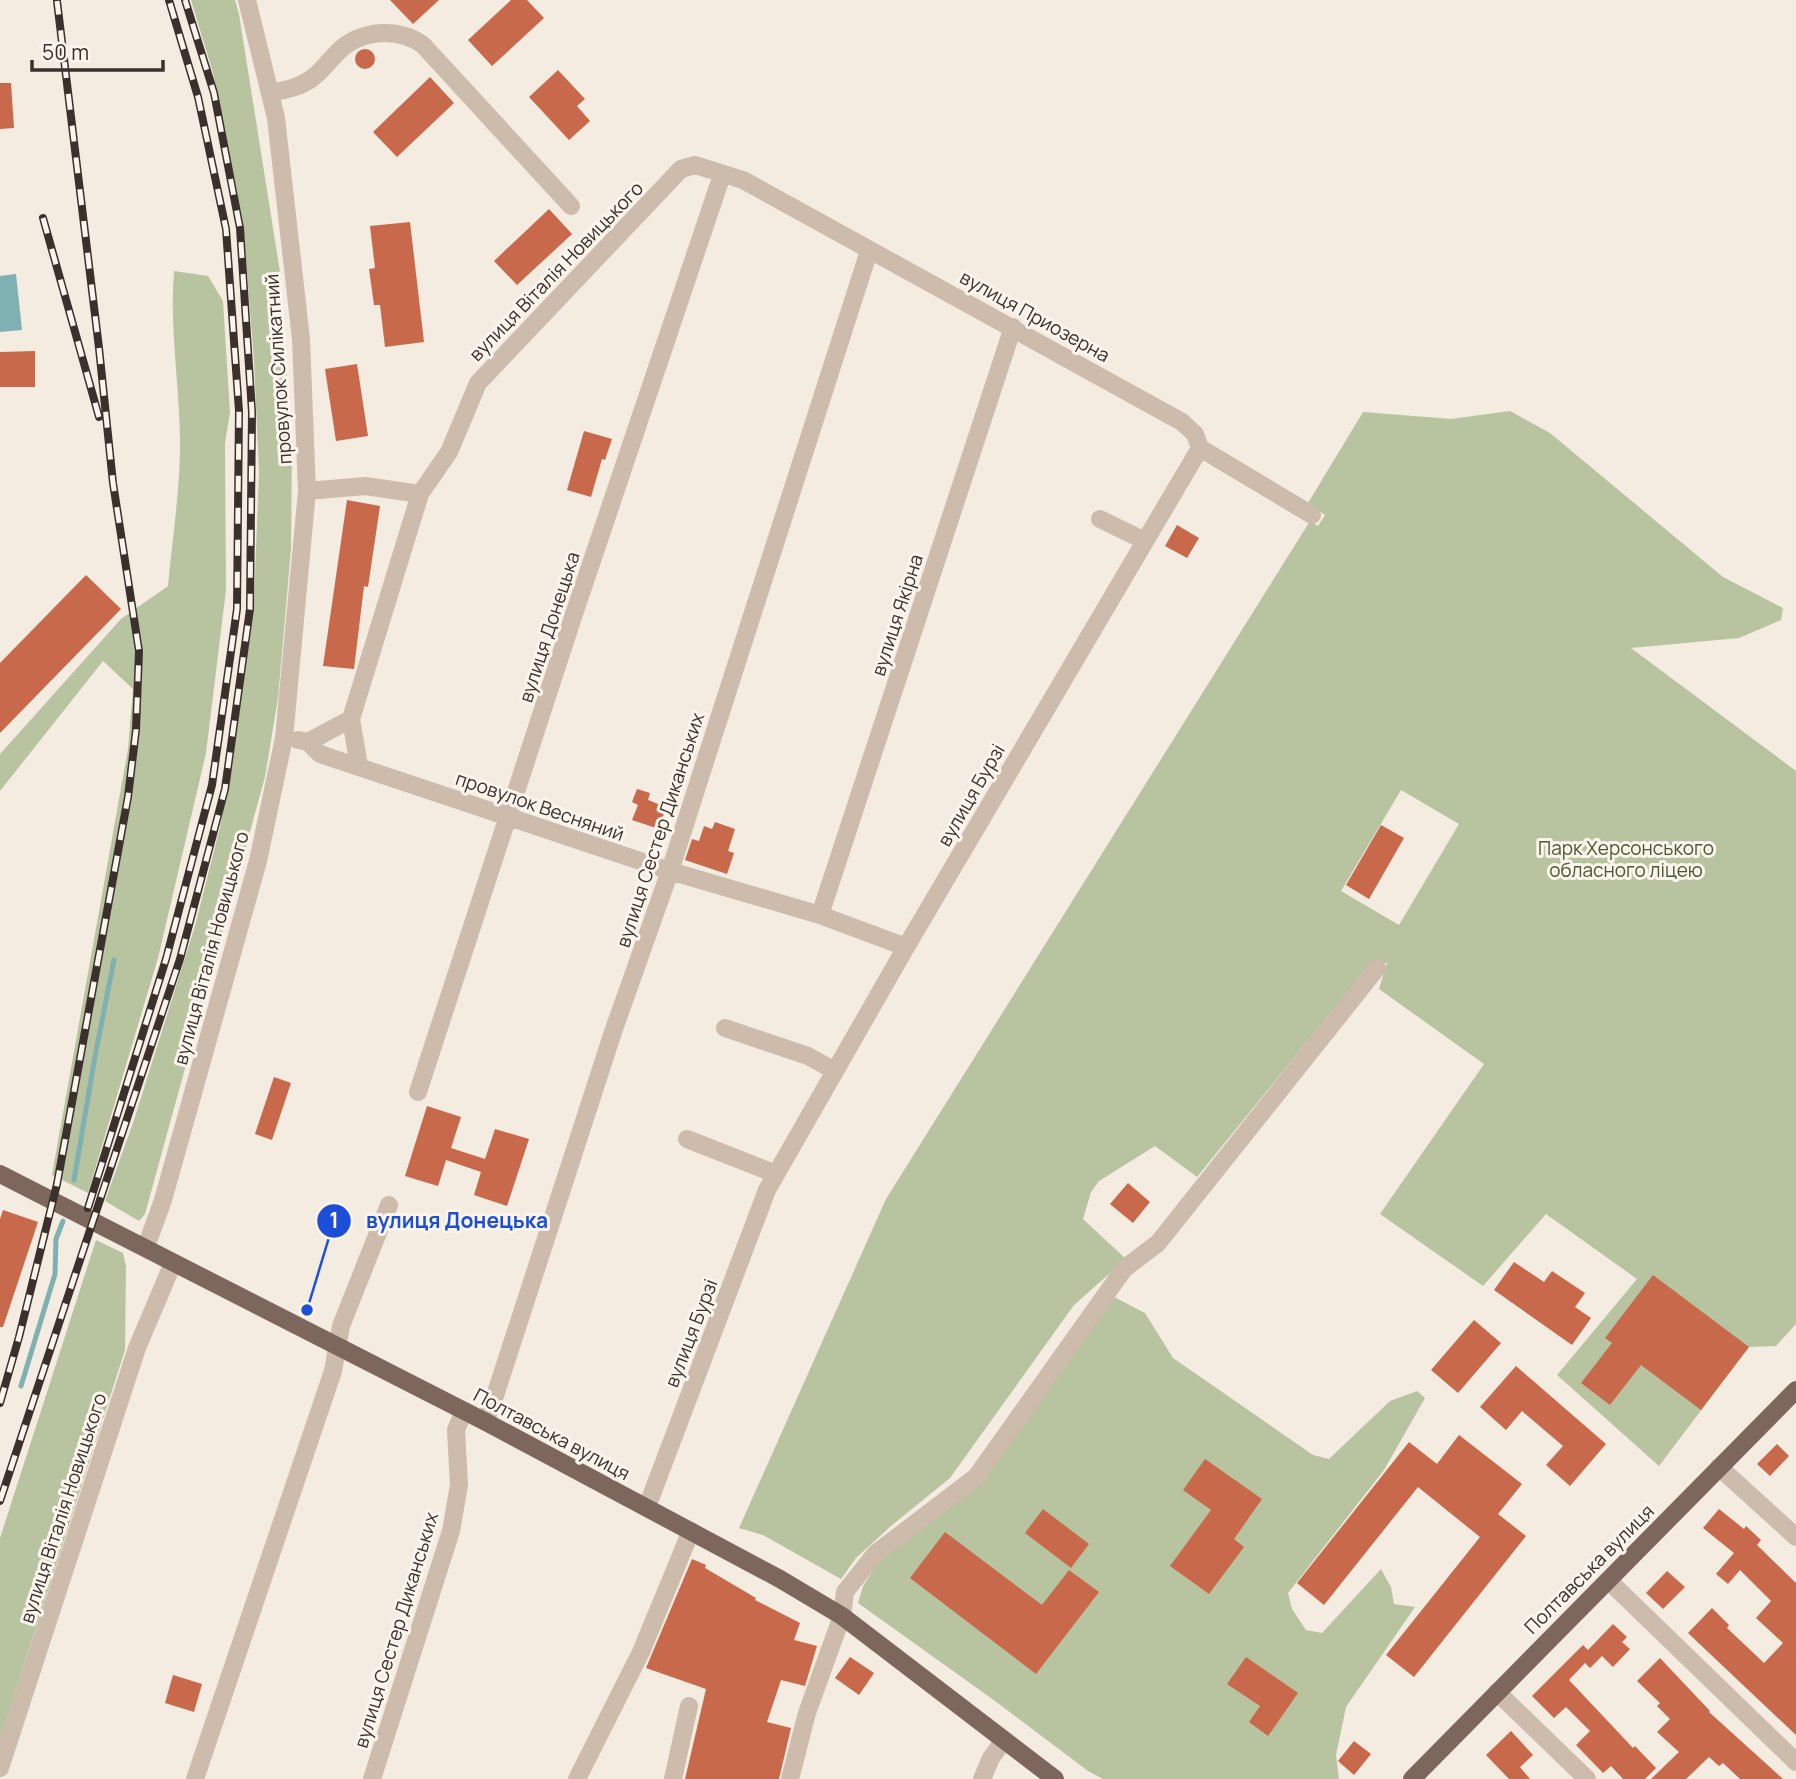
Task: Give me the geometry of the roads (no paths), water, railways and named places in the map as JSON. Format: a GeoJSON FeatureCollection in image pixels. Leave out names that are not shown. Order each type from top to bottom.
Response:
{"type":"FeatureCollection","features":[{"type":"Feature","properties":{"kind":"main road","name":"Полтавська вулиця"},"geometry":{"type":"LineString","coordinates":[[0,1174],[484,1421],[647,1507],[842,1616],[1055,1779]]}},
{"type":"Feature","properties":{"kind":"main road","name":"Полтавська вулиця"},"geometry":{"type":"LineString","coordinates":[[1412,1779],[1796,1390]]}},
{"type":"Feature","properties":{"kind":"street","name":"провулок Силікатний"},"geometry":{"type":"LineString","coordinates":[[247,0],[276,118],[301,339],[307,491],[285,738]]}},
{"type":"Feature","properties":{"kind":"street"},"geometry":{"type":"LineString","coordinates":[[270,93],[303,84],[314,77],[345,46],[363,36],[382,33],[412,37],[423,45],[571,206]]}},
{"type":"Feature","properties":{"kind":"street","name":"вулиця Віталія Новицького"},"geometry":{"type":"LineString","coordinates":[[359,766],[351,719],[420,494],[449,452],[478,383],[681,169],[695,165],[722,175]]}},
{"type":"Feature","properties":{"kind":"street","name":"вулиця Приозерна"},"geometry":{"type":"LineString","coordinates":[[722,175],[743,180],[1182,422],[1195,434],[1200,448],[1312,515]]}},
{"type":"Feature","properties":{"kind":"street","name":"вулиця Донецька"},"geometry":{"type":"LineString","coordinates":[[418,1092],[722,175]]}},
{"type":"Feature","properties":{"kind":"street","name":"вулиця Сестер Диканських"},"geometry":{"type":"LineString","coordinates":[[484,1421],[491,1408],[613,1032],[670,871],[869,251]]}},
{"type":"Feature","properties":{"kind":"street","name":"вулиця Якірна"},"geometry":{"type":"LineString","coordinates":[[820,915],[1013,327]]}},
{"type":"Feature","properties":{"kind":"street","name":"вулиця Бурзі"},"geometry":{"type":"LineString","coordinates":[[647,1507],[767,1190],[906,947],[1200,448]]}},
{"type":"Feature","properties":{"kind":"street"},"geometry":{"type":"LineString","coordinates":[[307,491],[365,485],[420,494]]}},
{"type":"Feature","properties":{"kind":"street"},"geometry":{"type":"LineString","coordinates":[[1100,519],[1145,541]]}},
{"type":"Feature","properties":{"kind":"street"},"geometry":{"type":"LineString","coordinates":[[309,742],[351,719]]}},
{"type":"Feature","properties":{"kind":"street","name":"вулиця Віталія Новицького"},"geometry":{"type":"LineString","coordinates":[[146,1247],[163,1200],[258,861],[285,738]]}},
{"type":"Feature","properties":{"kind":"street","name":"провулок Весняний"},"geometry":{"type":"LineString","coordinates":[[285,738],[309,742],[320,754],[508,818],[670,871],[820,915],[906,947]]}},
{"type":"Feature","properties":{"kind":"street"},"geometry":{"type":"LineString","coordinates":[[790,1779],[807,1713],[842,1616],[845,1592],[875,1554],[976,1476],[1124,1269],[1158,1244],[1377,968]]}},
{"type":"Feature","properties":{"kind":"street"},"geometry":{"type":"LineString","coordinates":[[725,1028],[808,1056],[835,1071]]}},
{"type":"Feature","properties":{"kind":"street"},"geometry":{"type":"LineString","coordinates":[[687,1139],[776,1174]]}},
{"type":"Feature","properties":{"kind":"street"},"geometry":{"type":"LineString","coordinates":[[195,1779],[333,1371],[341,1326],[389,1205]]}},
{"type":"Feature","properties":{"kind":"street","name":"вулиця Віталія Новицького"},"geometry":{"type":"LineString","coordinates":[[0,1768],[137,1348],[173,1263]]}},
{"type":"Feature","properties":{"kind":"street","name":"вулиця Сестер Диканських"},"geometry":{"type":"LineString","coordinates":[[372,1779],[452,1531],[459,1485],[456,1430],[464,1411]]}},
{"type":"Feature","properties":{"kind":"street"},"geometry":{"type":"LineString","coordinates":[[1719,1467],[1796,1537]]}},
{"type":"Feature","properties":{"kind":"street"},"geometry":{"type":"LineString","coordinates":[[577,1779],[640,1652],[691,1531]]}},
{"type":"Feature","properties":{"kind":"street"},"geometry":{"type":"LineString","coordinates":[[1609,1581],[1796,1762]]}},
{"type":"Feature","properties":{"kind":"street"},"geometry":{"type":"LineString","coordinates":[[1497,1692],[1587,1779]]}},
{"type":"Feature","properties":{"kind":"street"},"geometry":{"type":"LineString","coordinates":[[673,1779],[688,1706]]}},
{"type":"Feature","properties":{"kind":"street"},"geometry":{"type":"LineString","coordinates":[[982,1779],[991,1758],[1004,1740]]}},
{"type":"Feature","properties":{"kind":"water"},"geometry":{"type":"Polygon","coordinates":[[[16,274],[22,330],[0,332],[0,276],[16,274]]]}},
{"type":"Feature","properties":{"kind":"waterway"},"geometry":{"type":"LineString","coordinates":[[74,1180],[114,960]]}},
{"type":"Feature","properties":{"kind":"waterway"},"geometry":{"type":"LineString","coordinates":[[21,1386],[55,1274],[56,1239],[63,1221]]}},
{"type":"Feature","properties":{"kind":"railway"},"geometry":{"type":"LineString","coordinates":[[88,1208],[166,959],[212,785],[237,609],[239,411],[226,229],[198,97],[169,0]]}},
{"type":"Feature","properties":{"kind":"railway"},"geometry":{"type":"LineString","coordinates":[[0,1501],[180,959],[225,789],[250,609],[252,412],[240,228],[214,93],[185,0]]}},
{"type":"Feature","properties":{"kind":"railway"},"geometry":{"type":"LineString","coordinates":[[0,1403],[57,1184],[128,797],[136,730],[139,651],[113,483],[57,1]]}},
{"type":"Feature","properties":{"kind":"railway"},"geometry":{"type":"LineString","coordinates":[[43,218],[99,417]]}},
{"type":"Feature","properties":{"kind":"place","name":"вулиця Донецька"},"geometry":{"type":"Point","coordinates":[307,1310]}},
{"type":"Feature","properties":{"kind":"park label","name":"Парк Херсонського обласного ліцею"},"geometry":{"type":"Point","coordinates":[1626,859]}}]}
